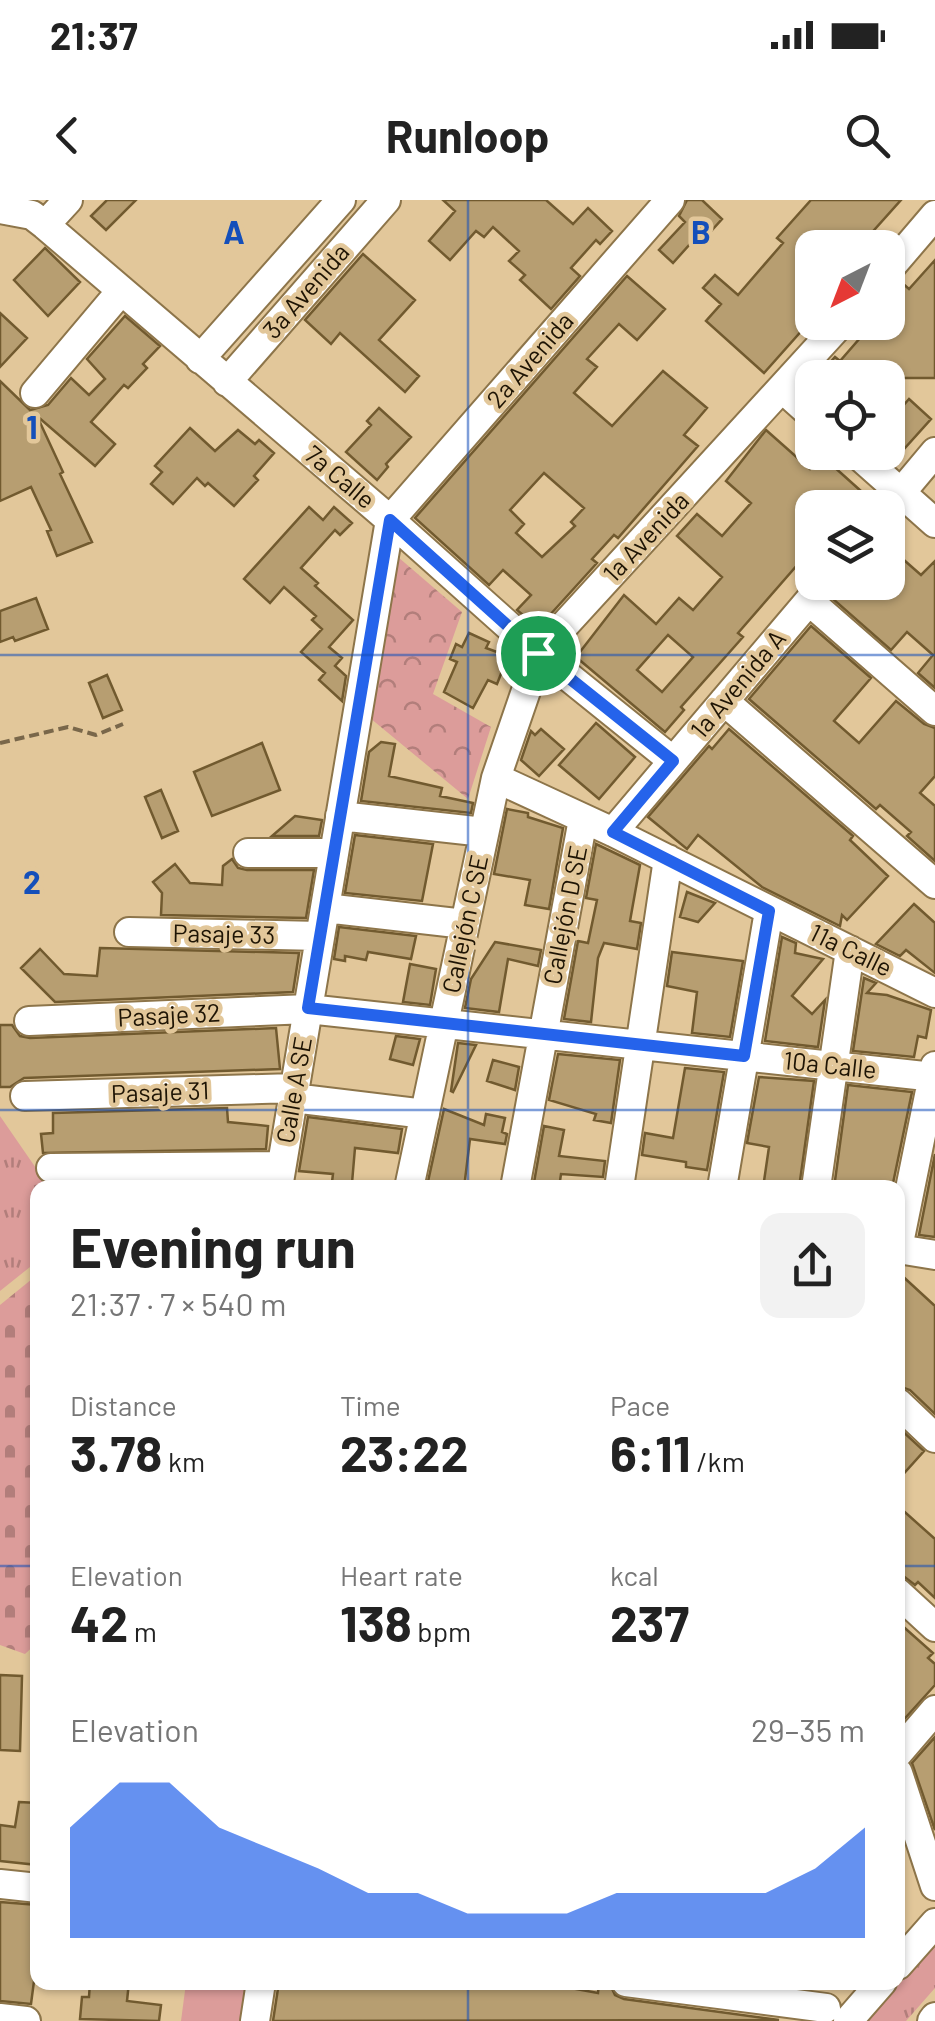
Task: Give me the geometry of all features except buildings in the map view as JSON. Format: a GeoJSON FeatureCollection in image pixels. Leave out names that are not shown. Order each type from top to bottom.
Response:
{"type":"FeatureCollection","features":[{"type":"Feature","properties":{"kind":"street"},"geometry":{"type":"LineString","coordinates":[[46,225],[68,200]]}},
{"type":"Feature","properties":{"kind":"street","name":"3a Avenida"},"geometry":{"type":"LineString","coordinates":[[200,358],[341,200]]}},
{"type":"Feature","properties":{"kind":"street","name":"3a Avenida"},"geometry":{"type":"LineString","coordinates":[[227,382],[386,200]]}},
{"type":"Feature","properties":{"kind":"street","name":"2a Avenida"},"geometry":{"type":"LineString","coordinates":[[390,520],[670,200]]}},
{"type":"Feature","properties":{"kind":"street","name":"7a Calle"},"geometry":{"type":"LineString","coordinates":[[0,209],[32,215],[46,225],[390,520],[538,653],[673,761]]}},
{"type":"Feature","properties":{"kind":"street"},"geometry":{"type":"LineString","coordinates":[[905,250],[935,215]]}},
{"type":"Feature","properties":{"kind":"street"},"geometry":{"type":"LineString","coordinates":[[35,394],[121,291]]}},
{"type":"Feature","properties":{"kind":"street","name":"1a Avenida"},"geometry":{"type":"LineString","coordinates":[[496,778],[538,653],[826,340]]}},
{"type":"Feature","properties":{"kind":"street"},"geometry":{"type":"LineString","coordinates":[[783,390],[795,400]]}},
{"type":"Feature","properties":{"kind":"street"},"geometry":{"type":"LineString","coordinates":[[903,490],[935,452]]}},
{"type":"Feature","properties":{"kind":"street"},"geometry":{"type":"LineString","coordinates":[[869,470],[885,490]]}},
{"type":"Feature","properties":{"kind":"street"},"geometry":{"type":"LineString","coordinates":[[905,507],[935,524]]}},
{"type":"Feature","properties":{"kind":"street","name":"Calle A SE"},"geometry":{"type":"LineString","coordinates":[[279,1177],[390,520]]}},
{"type":"Feature","properties":{"kind":"street","name":"1a Avenida A"},"geometry":{"type":"LineString","coordinates":[[613,832],[810,600]]}},
{"type":"Feature","properties":{"kind":"street"},"geometry":{"type":"LineString","coordinates":[[825,600],[935,710]]}},
{"type":"Feature","properties":{"kind":"street"},"geometry":{"type":"LineString","coordinates":[[724,701],[935,884]]}},
{"type":"Feature","properties":{"kind":"street","name":"11a Calle"},"geometry":{"type":"LineString","coordinates":[[496,778],[935,993]]}},
{"type":"Feature","properties":{"kind":"street","name":"Callejón C SE"},"geometry":{"type":"LineString","coordinates":[[411,1180],[496,778]]}},
{"type":"Feature","properties":{"kind":"street"},"geometry":{"type":"LineString","coordinates":[[340,816],[484,832]]}},
{"type":"Feature","properties":{"kind":"street","name":"Callejón D SE"},"geometry":{"type":"LineString","coordinates":[[516,1180],[583,819]]}},
{"type":"Feature","properties":{"kind":"street"},"geometry":{"type":"LineString","coordinates":[[248,853],[334,853]]}},
{"type":"Feature","properties":{"kind":"street"},"geometry":{"type":"LineString","coordinates":[[620,1180],[668,859]]}},
{"type":"Feature","properties":{"kind":"street"},"geometry":{"type":"LineString","coordinates":[[723,1180],[769,911]]}},
{"type":"Feature","properties":{"kind":"street","name":"Pasaje 33"},"geometry":{"type":"LineString","coordinates":[[129,932],[322,922],[465,924]]}},
{"type":"Feature","properties":{"kind":"street"},"geometry":{"type":"LineString","coordinates":[[817,1180],[850,950]]}},
{"type":"Feature","properties":{"kind":"street","name":"10a Calle"},"geometry":{"type":"LineString","coordinates":[[308,1008],[834,1066],[934,1073]]}},
{"type":"Feature","properties":{"kind":"street","name":"Pasaje 32"},"geometry":{"type":"LineString","coordinates":[[30,1021],[308,1008]]}},
{"type":"Feature","properties":{"kind":"street"},"geometry":{"type":"LineString","coordinates":[[905,1215],[934,1073]]}},
{"type":"Feature","properties":{"kind":"street","name":"Pasaje 31"},"geometry":{"type":"LineString","coordinates":[[25,1096],[294,1092],[424,1114]]}},
{"type":"Feature","properties":{"kind":"street"},"geometry":{"type":"LineString","coordinates":[[51,1168],[279,1177]]}},
{"type":"Feature","properties":{"kind":"street"},"geometry":{"type":"LineString","coordinates":[[905,1250],[935,1256]]}},
{"type":"Feature","properties":{"kind":"street"},"geometry":{"type":"LineString","coordinates":[[905,1410],[935,1438]]}},
{"type":"Feature","properties":{"kind":"street"},"geometry":{"type":"LineString","coordinates":[[905,1599],[935,1627]]}},
{"type":"Feature","properties":{"kind":"street"},"geometry":{"type":"LineString","coordinates":[[905,1745],[935,1710]]}},
{"type":"Feature","properties":{"kind":"street"},"geometry":{"type":"LineString","coordinates":[[905,1794],[935,1886]]}},
{"type":"Feature","properties":{"kind":"street"},"geometry":{"type":"LineString","coordinates":[[0,1884],[30,1887]]}},
{"type":"Feature","properties":{"kind":"street"},"geometry":{"type":"LineString","coordinates":[[905,1957],[935,1923]]}},
{"type":"Feature","properties":{"kind":"street"},"geometry":{"type":"LineString","coordinates":[[256,2021],[260,1990]]}},
{"type":"Feature","properties":{"kind":"street"},"geometry":{"type":"LineString","coordinates":[[689,1990],[831,2008],[866,1990]]}},
{"type":"Feature","properties":{"kind":"street"},"geometry":{"type":"LineString","coordinates":[[0,2018],[26,2021]]}},
{"type":"Feature","properties":{"kind":"path"},"geometry":{"type":"LineString","coordinates":[[0,743],[68,726],[96,735],[123,724]]}},
{"type":"Feature","properties":{"kind":"green space"},"geometry":{"type":"Polygon","coordinates":[[[398,557],[462,612],[433,694],[491,727],[468,799],[370,718],[398,557]]]}},
{"type":"Feature","properties":{"kind":"green space"},"geometry":{"type":"Polygon","coordinates":[[[0,1116],[44,1180],[30,1180],[30,1267],[0,1291],[0,1116]]]}},
{"type":"Feature","properties":{"kind":"green space"},"geometry":{"type":"Polygon","coordinates":[[[30,1281],[30,1649],[25,1654],[0,1645],[0,1305],[30,1281]]]}},
{"type":"Feature","properties":{"kind":"green space"},"geometry":{"type":"Polygon","coordinates":[[[935,1945],[935,1988],[906,2021],[866,2021],[894,1990],[905,1990],[905,1978],[935,1945]]]}},
{"type":"Feature","properties":{"kind":"green space"},"geometry":{"type":"Polygon","coordinates":[[[185,1990],[246,1990],[242,2021],[181,2021],[185,1990]]]}},
{"type":"Feature","properties":{"kind":"route"},"geometry":{"type":"LineString","coordinates":[[390,520],[538,653],[673,761],[613,832],[769,911],[744,1056],[308,1008],[390,520]]}}]}
